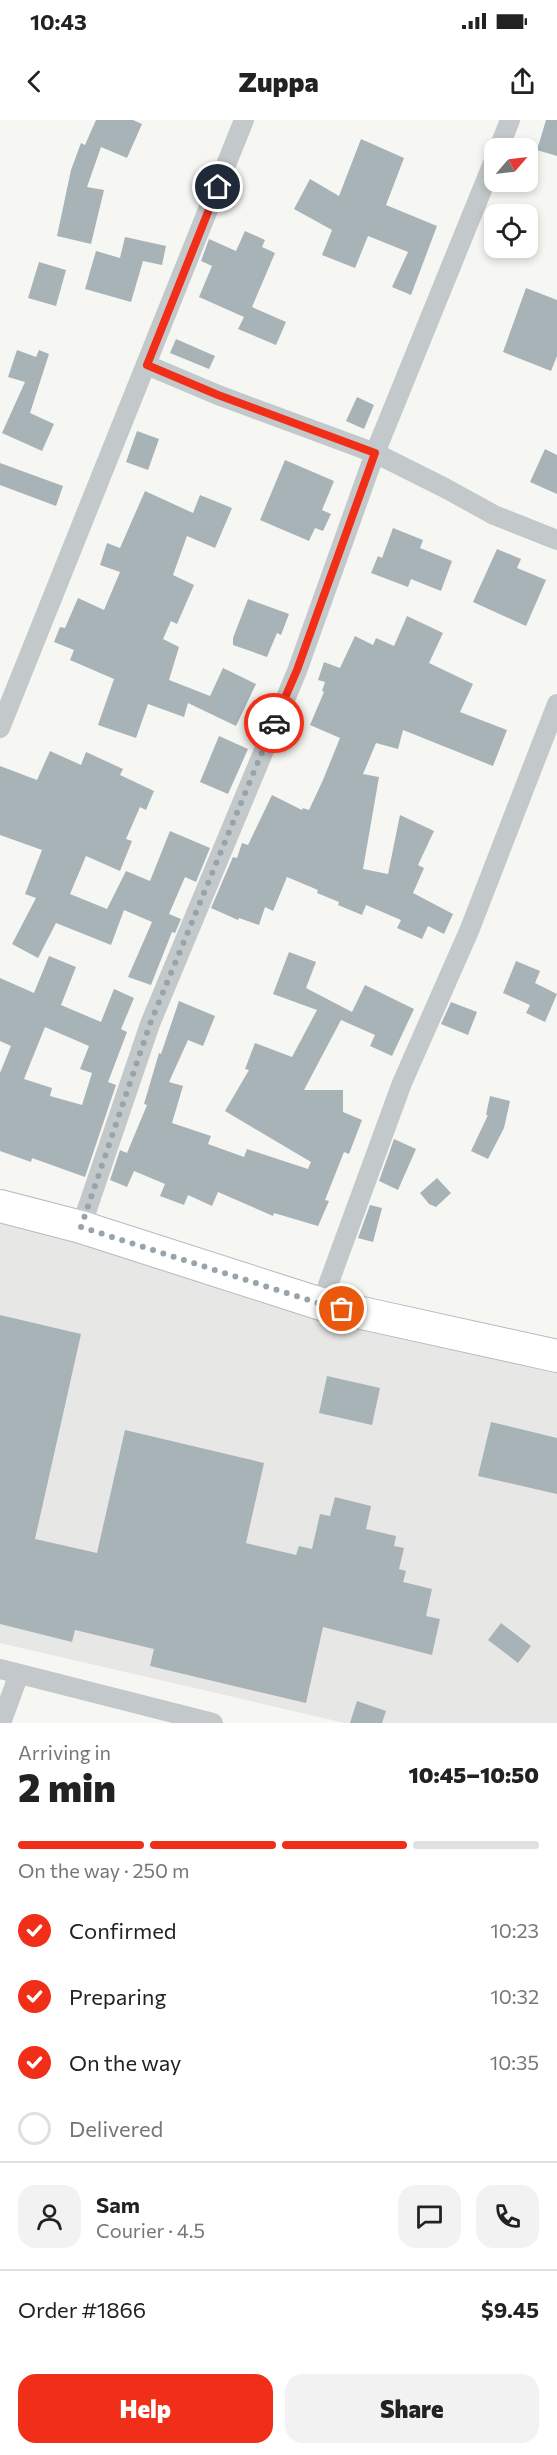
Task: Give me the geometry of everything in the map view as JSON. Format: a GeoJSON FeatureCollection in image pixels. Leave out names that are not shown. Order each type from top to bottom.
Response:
{"type":"FeatureCollection","features":[{"type":"Feature","properties":{"kind":"highway"},"geometry":{"type":"LineString","coordinates":[[0,1206],[81,1227],[321,1304],[555,1351]]}},
{"type":"Feature","properties":{"kind":"street"},"geometry":{"type":"LineString","coordinates":[[0,728],[244,120]]}},
{"type":"Feature","properties":{"kind":"street"},"geometry":{"type":"LineString","coordinates":[[503,138],[510,120]]}},
{"type":"Feature","properties":{"kind":"street"},"geometry":{"type":"LineString","coordinates":[[81,1227],[150,1024],[297,670],[375,453],[484,185]]}},
{"type":"Feature","properties":{"kind":"street"},"geometry":{"type":"LineString","coordinates":[[147,365],[218,395],[375,453],[494,515],[557,540]]}},
{"type":"Feature","properties":{"kind":"street"},"geometry":{"type":"LineString","coordinates":[[321,1304],[402,1083],[469,931],[557,704]]}},
{"type":"Feature","properties":{"kind":"street"},"geometry":{"type":"LineString","coordinates":[[1,1723],[9,1671],[213,1723]]}},
{"type":"Feature","properties":{"kind":"shaded area"},"geometry":{"type":"Polygon","coordinates":[[[0,1216],[557,1345],[557,1723],[345,1723],[0,1643],[0,1216]]]}},
{"type":"Feature","properties":{"kind":"building"},"geometry":{"type":"Polygon","coordinates":[[[96,120],[133,120],[142,124],[127,158],[101,147],[87,187],[104,190],[91,244],[57,236],[71,170],[81,143],[85,145],[96,120]]]}},
{"type":"Feature","properties":{"kind":"building"},"geometry":{"type":"Polygon","coordinates":[[[546,120],[557,120],[557,156],[538,150],[546,120]]]}},
{"type":"Feature","properties":{"kind":"building"},"geometry":{"type":"Polygon","coordinates":[[[361,139],[404,158],[386,205],[437,226],[411,295],[392,287],[408,252],[368,236],[355,268],[322,255],[332,230],[294,209],[310,179],[339,196],[361,139]]]}},
{"type":"Feature","properties":{"kind":"building"},"geometry":{"type":"Polygon","coordinates":[[[245,231],[265,240],[262,247],[275,253],[252,307],[286,322],[276,345],[238,329],[244,317],[199,297],[212,266],[201,261],[209,239],[236,251],[245,231]]]}},
{"type":"Feature","properties":{"kind":"building"},"geometry":{"type":"Polygon","coordinates":[[[125,237],[166,246],[162,265],[143,261],[131,302],[85,289],[96,251],[120,258],[125,237]]]}},
{"type":"Feature","properties":{"kind":"building"},"geometry":{"type":"Polygon","coordinates":[[[39,262],[66,270],[56,306],[28,298],[39,262]]]}},
{"type":"Feature","properties":{"kind":"building"},"geometry":{"type":"Polygon","coordinates":[[[526,288],[557,300],[557,356],[551,371],[503,352],[526,288]]]}},
{"type":"Feature","properties":{"kind":"building"},"geometry":{"type":"Polygon","coordinates":[[[176,339],[215,356],[209,369],[170,353],[176,339]]]}},
{"type":"Feature","properties":{"kind":"building"},"geometry":{"type":"Polygon","coordinates":[[[17,350],[36,357],[39,350],[49,354],[30,413],[54,424],[42,451],[2,433],[25,382],[8,377],[17,350]]]}},
{"type":"Feature","properties":{"kind":"building"},"geometry":{"type":"Polygon","coordinates":[[[357,397],[374,405],[364,429],[346,421],[357,397]]]}},
{"type":"Feature","properties":{"kind":"building"},"geometry":{"type":"Polygon","coordinates":[[[137,431],[159,439],[148,470],[126,462],[137,431]]]}},
{"type":"Feature","properties":{"kind":"building"},"geometry":{"type":"Polygon","coordinates":[[[545,449],[557,455],[557,494],[530,482],[545,449]]]}},
{"type":"Feature","properties":{"kind":"building"},"geometry":{"type":"Polygon","coordinates":[[[285,460],[334,481],[322,510],[331,514],[323,531],[315,528],[309,541],[260,520],[285,460]]]}},
{"type":"Feature","properties":{"kind":"building"},"geometry":{"type":"Polygon","coordinates":[[[0,463],[63,486],[56,506],[0,485],[0,463]]]}},
{"type":"Feature","properties":{"kind":"building"},"geometry":{"type":"Polygon","coordinates":[[[145,491],[193,513],[200,495],[232,508],[215,548],[187,536],[173,575],[194,585],[177,624],[171,621],[163,639],[179,647],[169,680],[210,696],[223,668],[256,684],[236,726],[188,703],[184,717],[148,704],[136,738],[98,725],[114,679],[70,660],[74,650],[54,642],[60,627],[65,628],[78,598],[104,610],[120,572],[100,565],[107,543],[120,548],[145,491]]]}},
{"type":"Feature","properties":{"kind":"building"},"geometry":{"type":"Polygon","coordinates":[[[393,528],[423,540],[420,548],[452,561],[441,591],[411,579],[408,587],[371,573],[378,556],[382,558],[393,528]]]}},
{"type":"Feature","properties":{"kind":"building"},"geometry":{"type":"Polygon","coordinates":[[[497,549],[521,559],[517,568],[546,580],[526,626],[473,602],[497,549]]]}},
{"type":"Feature","properties":{"kind":"building"},"geometry":{"type":"Polygon","coordinates":[[[248,599],[289,614],[281,635],[277,633],[267,657],[233,645],[233,638],[248,599]]]}},
{"type":"Feature","properties":{"kind":"building"},"geometry":{"type":"Polygon","coordinates":[[[407,616],[443,633],[429,663],[473,684],[460,712],[507,730],[493,766],[403,730],[398,749],[376,743],[363,774],[379,777],[363,869],[388,874],[400,815],[434,831],[418,865],[424,868],[413,893],[453,914],[444,934],[428,926],[422,939],[397,928],[401,920],[366,905],[362,915],[338,905],[339,902],[317,893],[318,890],[287,877],[273,911],[265,907],[259,925],[239,918],[238,920],[211,908],[233,857],[237,858],[242,843],[248,845],[272,795],[302,810],[303,808],[309,810],[323,780],[340,738],[310,725],[324,692],[322,691],[325,682],[318,680],[324,662],[340,668],[355,636],[373,645],[376,638],[394,646],[407,616]]]}},
{"type":"Feature","properties":{"kind":"building"},"geometry":{"type":"Polygon","coordinates":[[[219,736],[248,749],[228,794],[200,782],[219,736]]]}},
{"type":"Feature","properties":{"kind":"building"},"geometry":{"type":"Polygon","coordinates":[[[50,751],[81,765],[86,752],[123,769],[120,775],[154,791],[146,810],[140,807],[126,839],[132,841],[120,871],[86,856],[70,894],[107,909],[126,871],[150,881],[170,831],[210,848],[196,882],[185,877],[169,914],[181,919],[175,933],[172,932],[151,985],[128,977],[152,922],[124,910],[111,945],[56,923],[38,958],[12,944],[36,898],[25,894],[42,850],[0,835],[0,766],[37,780],[50,751]]]}},
{"type":"Feature","properties":{"kind":"building"},"geometry":{"type":"Polygon","coordinates":[[[289,952],[316,962],[306,988],[352,1012],[365,985],[414,1009],[392,1056],[370,1046],[375,1035],[341,1020],[304,1090],[343,1090],[343,1112],[362,1120],[349,1154],[344,1152],[325,1200],[329,1201],[318,1226],[274,1213],[273,1216],[218,1192],[212,1206],[188,1195],[184,1205],[160,1196],[165,1184],[134,1171],[127,1187],[110,1180],[120,1150],[127,1153],[147,1105],[144,1104],[159,1053],[161,1054],[179,1001],[215,1016],[203,1046],[188,1040],[169,1082],[183,1086],[172,1123],[211,1136],[208,1144],[244,1157],[247,1149],[308,1169],[311,1162],[225,1111],[249,1070],[245,1069],[255,1043],[292,1057],[317,1010],[273,994],[289,952]]]}},
{"type":"Feature","properties":{"kind":"building"},"geometry":{"type":"Polygon","coordinates":[[[49,956],[76,967],[61,1005],[101,1022],[114,989],[134,998],[121,1029],[127,1032],[108,1082],[116,1085],[85,1177],[32,1158],[31,1162],[0,1151],[0,1073],[11,1046],[0,1041],[0,978],[34,993],[49,956]],[[45,1027],[24,1079],[52,1088],[50,1096],[82,1105],[92,1073],[80,1069],[89,1046],[45,1027]]]}},
{"type":"Feature","properties":{"kind":"building"},"geometry":{"type":"Polygon","coordinates":[[[516,961],[540,971],[535,983],[557,994],[545,1022],[526,1013],[530,1005],[503,993],[516,961]]]}},
{"type":"Feature","properties":{"kind":"building"},"geometry":{"type":"Polygon","coordinates":[[[451,1002],[477,1012],[468,1035],[441,1024],[451,1002]]]}},
{"type":"Feature","properties":{"kind":"building"},"geometry":{"type":"Polygon","coordinates":[[[490,1096],[510,1101],[504,1128],[488,1159],[471,1151],[488,1115],[486,1115],[490,1096]]]}},
{"type":"Feature","properties":{"kind":"building"},"geometry":{"type":"Polygon","coordinates":[[[394,1139],[416,1149],[398,1190],[379,1181],[394,1139]]]}},
{"type":"Feature","properties":{"kind":"building"},"geometry":{"type":"Polygon","coordinates":[[[437,1178],[451,1193],[436,1207],[429,1204],[420,1193],[437,1178]]]}},
{"type":"Feature","properties":{"kind":"building"},"geometry":{"type":"Polygon","coordinates":[[[370,1205],[382,1208],[373,1242],[358,1238],[370,1205]]]}},
{"type":"Feature","properties":{"kind":"building"},"geometry":{"type":"Polygon","coordinates":[[[0,1315],[81,1334],[35,1539],[97,1553],[125,1430],[264,1463],[246,1543],[296,1555],[299,1546],[312,1549],[320,1514],[330,1516],[335,1497],[371,1506],[366,1529],[396,1536],[394,1546],[404,1548],[399,1569],[406,1571],[403,1582],[432,1589],[426,1616],[440,1619],[432,1655],[323,1627],[306,1703],[150,1666],[154,1649],[75,1630],[72,1642],[0,1624],[0,1315]]]}},
{"type":"Feature","properties":{"kind":"building"},"geometry":{"type":"Polygon","coordinates":[[[327,1376],[380,1388],[372,1425],[319,1413],[327,1376]]]}},
{"type":"Feature","properties":{"kind":"building"},"geometry":{"type":"Polygon","coordinates":[[[491,1422],[557,1438],[557,1494],[478,1476],[491,1422]]]}},
{"type":"Feature","properties":{"kind":"building"},"geometry":{"type":"Polygon","coordinates":[[[501,1623],[531,1646],[518,1663],[488,1640],[501,1623]]]}},
{"type":"Feature","properties":{"kind":"building"},"geometry":{"type":"Polygon","coordinates":[[[357,1701],[386,1711],[382,1723],[350,1723],[357,1701]]]}},
{"type":"Feature","properties":{"kind":"way so far"},"geometry":{"type":"LineString","coordinates":[[274,723],[150,1024],[81,1227],[342,1309]]}},
{"type":"Feature","properties":{"kind":"route"},"geometry":{"type":"LineString","coordinates":[[218,187],[147,365],[218,395],[375,453],[297,670],[274,723]]}}]}
